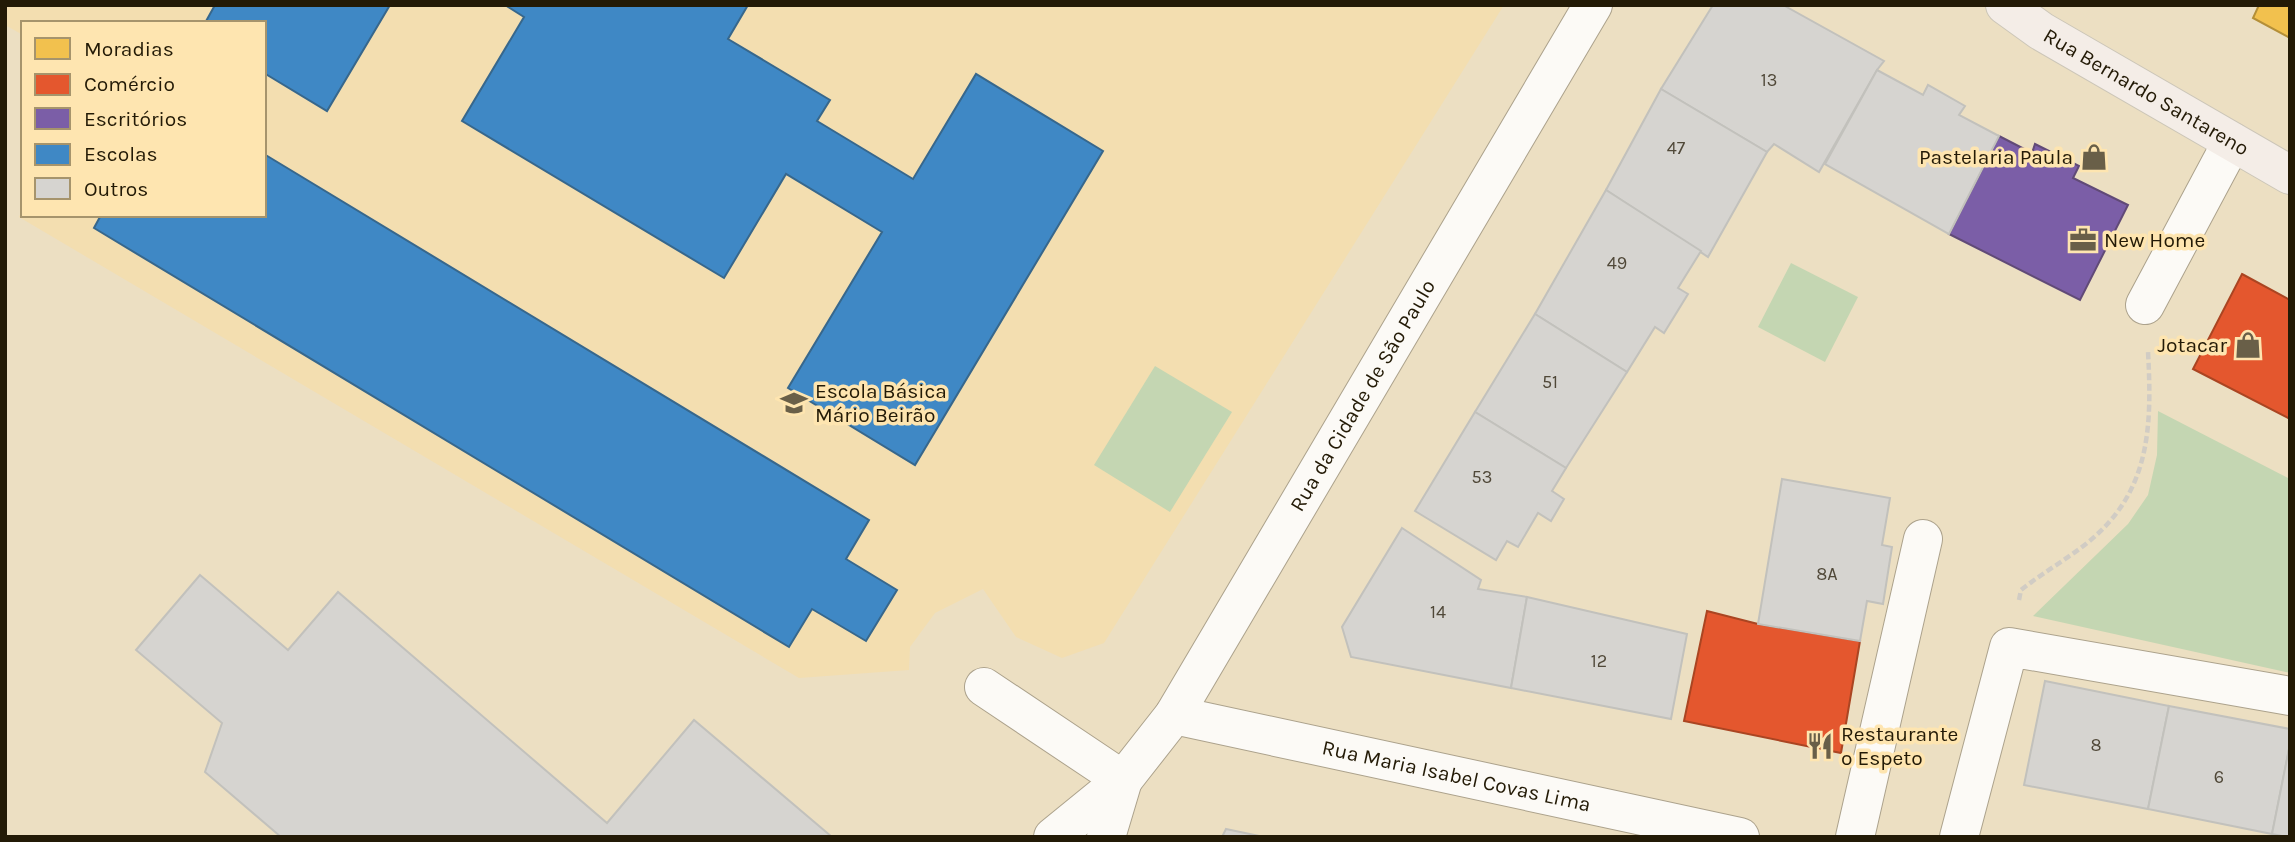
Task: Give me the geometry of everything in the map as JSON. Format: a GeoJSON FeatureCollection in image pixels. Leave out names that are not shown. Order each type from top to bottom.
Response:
{"type":"FeatureCollection","features":[{"type":"Feature","properties":{"kind":"main road","name":"Rua Bernardo Santareno"},"geometry":{"type":"LineString","coordinates":[[2005,5],[2041,31],[2290,175]]}},
{"type":"Feature","properties":{"kind":"street","name":"Rua da Cidade de São Paulo"},"geometry":{"type":"LineString","coordinates":[[1053,837],[1123,780],[1174,715],[1593,5]]}},
{"type":"Feature","properties":{"kind":"street"},"geometry":{"type":"LineString","coordinates":[[2145,305],[2232,142]]}},
{"type":"Feature","properties":{"kind":"street"},"geometry":{"type":"LineString","coordinates":[[1855,837],[1923,539]]}},
{"type":"Feature","properties":{"kind":"street"},"geometry":{"type":"LineString","coordinates":[[1959,837],[2009,647],[2290,696]]}},
{"type":"Feature","properties":{"kind":"street"},"geometry":{"type":"LineString","coordinates":[[984,687],[1123,780]]}},
{"type":"Feature","properties":{"kind":"street","name":"Rua Maria Isabel Covas Lima"},"geometry":{"type":"LineString","coordinates":[[1174,715],[1740,837]]}},
{"type":"Feature","properties":{"kind":"street","name":"Rua da Cidade de São Paulo"},"geometry":{"type":"LineString","coordinates":[[1106,837],[1123,780]]}},
{"type":"Feature","properties":{"kind":"path"},"geometry":{"type":"LineString","coordinates":[[2009,647],[2021,590],[2087,543],[2114,518],[2146,451],[2150,419],[2145,305]]}},
{"type":"Feature","properties":{"kind":"shaded area","name":"Escola Básica Mário Beirão"},"geometry":{"type":"Polygon","coordinates":[[[5,5],[1504,5],[1104,643],[1062,658],[1016,637],[983,589],[935,613],[910,647],[909,670],[799,678],[19,217],[21,213],[21,217],[266,217],[266,21],[21,21],[21,34],[5,25],[5,5]]]}},
{"type":"Feature","properties":{"kind":"green space"},"geometry":{"type":"Polygon","coordinates":[[[1791,263],[1858,297],[1825,362],[1758,327],[1791,263]]]}},
{"type":"Feature","properties":{"kind":"green space"},"geometry":{"type":"Polygon","coordinates":[[[1155,366],[1232,412],[1170,512],[1094,465],[1155,366]]]}},
{"type":"Feature","properties":{"kind":"green space"},"geometry":{"type":"Polygon","coordinates":[[[2158,411],[2290,479],[2290,673],[2033,616],[2128,524],[2148,495],[2157,455],[2158,411]]]}},
{"type":"Feature","properties":{"kind":"building: Moradias"},"geometry":{"type":"Polygon","coordinates":[[[2259,5],[2290,5],[2290,38],[2253,18],[2259,5]]]}},
{"type":"Feature","properties":{"kind":"building: Comércio"},"geometry":{"type":"Polygon","coordinates":[[[2242,274],[2290,300],[2290,419],[2193,369],[2242,274]]]}},
{"type":"Feature","properties":{"kind":"building: Comércio"},"geometry":{"type":"Polygon","coordinates":[[[1707,611],[1758,624],[1860,641],[1841,753],[1684,721],[1707,611]]]}},
{"type":"Feature","properties":{"kind":"building: Escritórios"},"geometry":{"type":"Polygon","coordinates":[[[1999,136],[2032,153],[2035,144],[2079,166],[2073,178],[2128,205],[2080,300],[1949,234],[1999,136]]]}},
{"type":"Feature","properties":{"kind":"building: Escolas"},"geometry":{"type":"Polygon","coordinates":[[[215,5],[390,5],[327,111],[266,74],[266,21],[206,21],[215,5]]]}},
{"type":"Feature","properties":{"kind":"building: Escolas"},"geometry":{"type":"Polygon","coordinates":[[[505,5],[748,5],[728,39],[830,100],[817,121],[913,179],[976,74],[1103,151],[915,465],[788,388],[882,232],[786,174],[724,278],[462,121],[524,17],[505,5]]]}},
{"type":"Feature","properties":{"kind":"building: Escolas"},"geometry":{"type":"Polygon","coordinates":[[[266,155],[869,520],[846,559],[897,590],[866,641],[812,609],[789,647],[94,228],[100,217],[266,217],[266,155]]]}},
{"type":"Feature","properties":{"kind":"building: Outros"},"geometry":{"type":"Polygon","coordinates":[[[1713,5],[1783,5],[1884,61],[1819,172],[1774,144],[1767,152],[1661,89],[1713,5]]]}},
{"type":"Feature","properties":{"kind":"building: Outros"},"geometry":{"type":"Polygon","coordinates":[[[1877,70],[1923,95],[1928,85],[1965,106],[1959,115],[1999,136],[1949,234],[1825,164],[1877,70]]]}},
{"type":"Feature","properties":{"kind":"building: Outros"},"geometry":{"type":"Polygon","coordinates":[[[1661,89],[1767,152],[1708,257],[1606,190],[1661,89]]]}},
{"type":"Feature","properties":{"kind":"building: Outros"},"geometry":{"type":"Polygon","coordinates":[[[1606,190],[1701,251],[1678,288],[1688,294],[1664,333],[1655,327],[1627,372],[1535,314],[1606,190]]]}},
{"type":"Feature","properties":{"kind":"building: Outros"},"geometry":{"type":"Polygon","coordinates":[[[1535,314],[1627,372],[1566,468],[1475,412],[1535,314]]]}},
{"type":"Feature","properties":{"kind":"building: Outros"},"geometry":{"type":"Polygon","coordinates":[[[1475,412],[1566,468],[1552,491],[1564,499],[1551,521],[1538,513],[1518,547],[1507,541],[1496,560],[1415,511],[1475,412]]]}},
{"type":"Feature","properties":{"kind":"building: Outros"},"geometry":{"type":"Polygon","coordinates":[[[1782,479],[1890,498],[1882,545],[1892,547],[1883,604],[1867,601],[1860,641],[1758,624],[1782,479]]]}},
{"type":"Feature","properties":{"kind":"building: Outros"},"geometry":{"type":"Polygon","coordinates":[[[1402,528],[1481,580],[1478,589],[1527,597],[1511,688],[1351,657],[1342,627],[1402,528]]]}},
{"type":"Feature","properties":{"kind":"building: Outros"},"geometry":{"type":"Polygon","coordinates":[[[200,575],[288,650],[338,592],[607,823],[694,720],[832,837],[281,837],[205,772],[222,723],[136,650],[200,575]]]}},
{"type":"Feature","properties":{"kind":"building: Outros"},"geometry":{"type":"Polygon","coordinates":[[[1527,597],[1687,634],[1671,719],[1511,688],[1527,597]]]}},
{"type":"Feature","properties":{"kind":"building: Outros"},"geometry":{"type":"Polygon","coordinates":[[[2045,681],[2169,706],[2148,809],[2024,785],[2045,681]]]}},
{"type":"Feature","properties":{"kind":"building: Outros"},"geometry":{"type":"Polygon","coordinates":[[[2169,706],[2290,729],[2290,744],[2272,834],[2148,809],[2169,706]]]}},
{"type":"Feature","properties":{"kind":"building: Outros"},"geometry":{"type":"Polygon","coordinates":[[[2290,744],[2290,837],[2287,837],[2272,834],[2290,744]]]}},
{"type":"Feature","properties":{"kind":"building: Outros"},"geometry":{"type":"Polygon","coordinates":[[[1226,829],[1264,837],[1222,837],[1226,829]]]}},
{"type":"Feature","properties":{"kind":"place","name":"Pastelaria Paula"},"geometry":{"type":"Point","coordinates":[2094,157]}},
{"type":"Feature","properties":{"kind":"place","name":"New Home"},"geometry":{"type":"Point","coordinates":[2083,240]}},
{"type":"Feature","properties":{"kind":"place","name":"Jotacar"},"geometry":{"type":"Point","coordinates":[2248,345]}},
{"type":"Feature","properties":{"kind":"place","name":"Escola Básica Mário Beirão"},"geometry":{"type":"Point","coordinates":[794,403]}},
{"type":"Feature","properties":{"kind":"place","name":"Restaurante o Espeto"},"geometry":{"type":"Point","coordinates":[1820,746]}}]}
